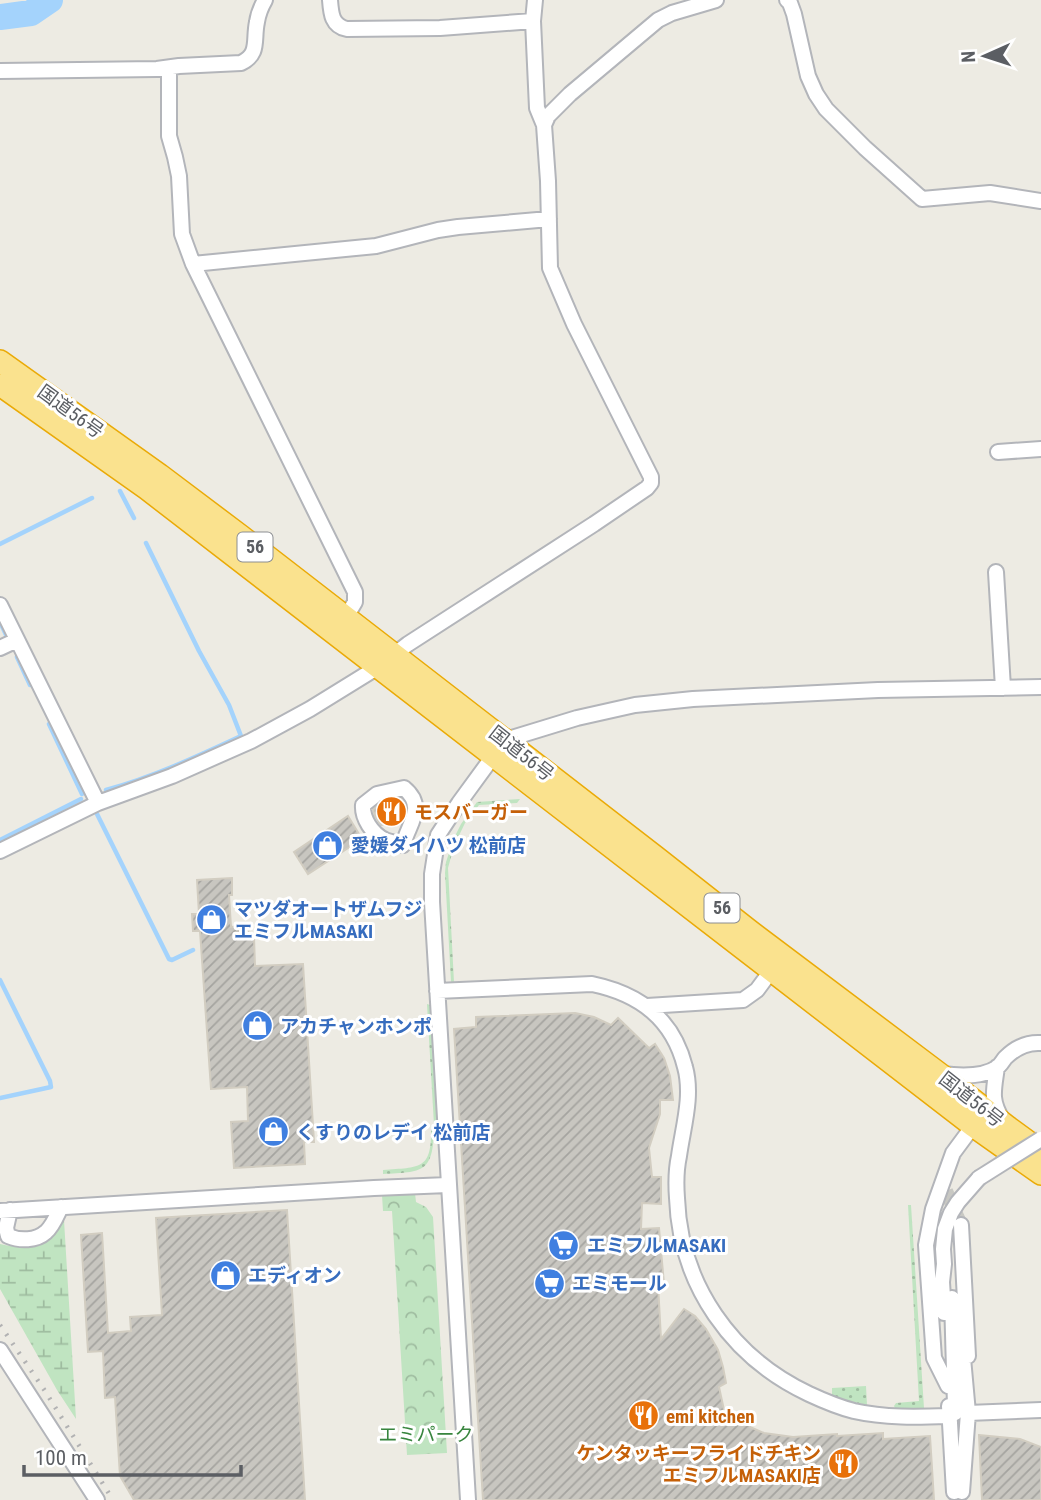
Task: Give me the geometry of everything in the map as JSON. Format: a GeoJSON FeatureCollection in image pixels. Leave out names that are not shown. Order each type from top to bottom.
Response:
{"type":"FeatureCollection","features":[{"type":"Feature","properties":{"kind":"highway","name":"国道56号"},"geometry":{"type":"LineString","coordinates":[[0,361],[160,475],[341,625],[499,748],[771,971],[973,1126],[1041,1174]]}},
{"type":"Feature","properties":{"kind":"highway","name":"国道56号"},"geometry":{"type":"LineString","coordinates":[[0,385],[147,489],[214,542],[341,625]]}},
{"type":"Feature","properties":{"kind":"highway","name":"国道56号"},"geometry":{"type":"LineString","coordinates":[[499,748],[750,931],[1041,1151]]}},
{"type":"Feature","properties":{"kind":"street"},"geometry":{"type":"LineString","coordinates":[[0,71],[169,68],[241,63],[249,59],[254,51],[256,24],[265,0]]}},
{"type":"Feature","properties":{"kind":"street"},"geometry":{"type":"LineString","coordinates":[[330,0],[334,22],[340,28],[347,29],[440,28],[533,21]]}},
{"type":"Feature","properties":{"kind":"street"},"geometry":{"type":"LineString","coordinates":[[0,851],[98,803],[172,776],[251,741],[310,709],[594,524],[651,483],[651,477],[552,275],[544,125],[537,108],[533,21],[535,0]]}},
{"type":"Feature","properties":{"kind":"street"},"geometry":{"type":"LineString","coordinates":[[544,125],[548,116],[570,94],[658,20],[716,0]]}},
{"type":"Feature","properties":{"kind":"street"},"geometry":{"type":"LineString","coordinates":[[787,0],[794,14],[808,76],[826,109],[922,199],[990,193],[1041,201]]}},
{"type":"Feature","properties":{"kind":"street"},"geometry":{"type":"LineString","coordinates":[[169,68],[169,136],[179,176],[182,234],[193,264],[355,592],[355,602],[341,625]]}},
{"type":"Feature","properties":{"kind":"street"},"geometry":{"type":"LineString","coordinates":[[193,264],[376,246],[448,228],[549,219]]}},
{"type":"Feature","properties":{"kind":"street"},"geometry":{"type":"LineString","coordinates":[[998,452],[1041,449]]}},
{"type":"Feature","properties":{"kind":"street"},"geometry":{"type":"LineString","coordinates":[[996,572],[1003,688]]}},
{"type":"Feature","properties":{"kind":"street"},"geometry":{"type":"LineString","coordinates":[[0,605],[98,803]]}},
{"type":"Feature","properties":{"kind":"street"},"geometry":{"type":"LineString","coordinates":[[0,648],[17,640]]}},
{"type":"Feature","properties":{"kind":"street"},"geometry":{"type":"LineString","coordinates":[[468,1500],[432,874],[438,835],[459,803],[499,748],[589,715],[635,705],[693,699],[878,690],[1041,687]]}},
{"type":"Feature","properties":{"kind":"street"},"geometry":{"type":"LineString","coordinates":[[647,1006],[743,1000],[757,990],[771,971]]}},
{"type":"Feature","properties":{"kind":"street"},"geometry":{"type":"LineString","coordinates":[[437,991],[592,984],[631,996],[662,1020],[680,1051],[686,1069],[687,1107],[678,1160],[678,1220],[691,1270],[722,1325],[764,1368],[790,1385],[854,1411],[885,1416],[949,1416],[955,1412],[952,1298],[944,1264]]}},
{"type":"Feature","properties":{"kind":"street"},"geometry":{"type":"LineString","coordinates":[[940,1074],[975,1074],[997,1067],[1020,1046],[1041,1042]]}},
{"type":"Feature","properties":{"kind":"street"},"geometry":{"type":"LineString","coordinates":[[997,1067],[994,1106],[1008,1128]]}},
{"type":"Feature","properties":{"kind":"street"},"geometry":{"type":"LineString","coordinates":[[948,1386],[934,1358],[926,1245],[933,1209],[945,1185],[953,1153],[973,1126]]}},
{"type":"Feature","properties":{"kind":"street"},"geometry":{"type":"LineString","coordinates":[[952,1298],[959,1314],[968,1413],[958,1492],[949,1416],[942,1282],[946,1229],[958,1202],[979,1178],[1041,1139]]}},
{"type":"Feature","properties":{"kind":"street"},"geometry":{"type":"LineString","coordinates":[[61,1207],[46,1232],[24,1239],[8,1236],[5,1211],[61,1207],[374,1188],[448,1185]]}},
{"type":"Feature","properties":{"kind":"street"},"geometry":{"type":"LineString","coordinates":[[961,1225],[968,1348],[966,1389]]}},
{"type":"Feature","properties":{"kind":"street"},"geometry":{"type":"LineString","coordinates":[[0,1350],[97,1500]]}},
{"type":"Feature","properties":{"kind":"street"},"geometry":{"type":"LineString","coordinates":[[968,1413],[1041,1410]]}},
{"type":"Feature","properties":{"kind":"green space"},"geometry":{"type":"Polygon","coordinates":[[[520,799],[517,803],[479,805],[465,823],[454,846],[448,868],[454,982],[451,982],[445,873],[454,838],[477,802],[520,799]]]}},
{"type":"Feature","properties":{"kind":"green space"},"geometry":{"type":"Polygon","coordinates":[[[427,1004],[430,1005],[437,1127],[434,1129],[431,1154],[428,1162],[416,1170],[383,1174],[383,1170],[407,1168],[422,1163],[429,1151],[431,1126],[434,1125],[427,1004]]]}},
{"type":"Feature","properties":{"kind":"green space","name":"エミパーク"},"geometry":{"type":"Polygon","coordinates":[[[415,1193],[416,1202],[426,1207],[433,1217],[447,1453],[407,1455],[392,1211],[383,1211],[382,1195],[415,1193]]]}},
{"type":"Feature","properties":{"kind":"green space"},"geometry":{"type":"Polygon","coordinates":[[[908,1205],[911,1205],[924,1408],[896,1410],[896,1403],[919,1401],[908,1205]]]}},
{"type":"Feature","properties":{"kind":"green space"},"geometry":{"type":"Polygon","coordinates":[[[64,1220],[76,1419],[0,1289],[0,1244],[21,1247],[37,1244],[64,1220]]]}},
{"type":"Feature","properties":{"kind":"green space"},"geometry":{"type":"Polygon","coordinates":[[[866,1386],[867,1405],[832,1397],[832,1388],[866,1386]]]}},
{"type":"Feature","properties":{"kind":"building","name":"モスバーガー"},"geometry":{"type":"Polygon","coordinates":[[[401,799],[405,809],[402,820],[381,825],[373,809],[380,804],[401,799]]]}},
{"type":"Feature","properties":{"kind":"building","name":"愛媛ダイハツ 松前店"},"geometry":{"type":"Polygon","coordinates":[[[348,816],[362,839],[308,874],[294,852],[348,816]]]}},
{"type":"Feature","properties":{"kind":"building"},"geometry":{"type":"Polygon","coordinates":[[[232,878],[232,895],[229,895],[231,927],[241,926],[254,937],[255,966],[303,964],[314,1142],[304,1142],[305,1164],[234,1168],[231,1122],[248,1121],[247,1087],[211,1089],[200,931],[193,931],[192,914],[199,914],[197,880],[232,878]]]}},
{"type":"Feature","properties":{"kind":"building","name":"エミフルMASAKI"},"geometry":{"type":"Polygon","coordinates":[[[575,1013],[594,1017],[611,1025],[618,1018],[649,1048],[655,1044],[664,1058],[670,1076],[673,1100],[660,1100],[660,1114],[649,1148],[652,1177],[661,1177],[661,1204],[642,1203],[641,1229],[659,1228],[664,1284],[658,1284],[661,1339],[684,1309],[695,1316],[718,1350],[726,1383],[719,1387],[724,1410],[764,1433],[793,1437],[883,1433],[883,1439],[930,1436],[934,1500],[483,1500],[454,1029],[476,1027],[476,1017],[575,1013]]]}},
{"type":"Feature","properties":{"kind":"building"},"geometry":{"type":"Polygon","coordinates":[[[287,1210],[305,1500],[134,1500],[120,1476],[115,1397],[105,1398],[103,1351],[88,1352],[81,1235],[102,1233],[108,1333],[131,1331],[130,1317],[162,1315],[156,1218],[287,1210]]]}},
{"type":"Feature","properties":{"kind":"building"},"geometry":{"type":"Polygon","coordinates":[[[979,1435],[1020,1439],[1041,1447],[1041,1500],[982,1500],[979,1435]]]}},
{"type":"Feature","properties":{"kind":"waterway"},"geometry":{"type":"LineString","coordinates":[[0,17],[31,13],[50,0]]}},
{"type":"Feature","properties":{"kind":"waterway"},"geometry":{"type":"LineString","coordinates":[[120,491],[134,518]]}},
{"type":"Feature","properties":{"kind":"waterway"},"geometry":{"type":"LineString","coordinates":[[0,544],[92,498]]}},
{"type":"Feature","properties":{"kind":"waterway"},"geometry":{"type":"LineString","coordinates":[[106,790],[158,773],[241,736],[229,705],[146,543]]}},
{"type":"Feature","properties":{"kind":"waterway"},"geometry":{"type":"LineString","coordinates":[[0,622],[8,639]]}},
{"type":"Feature","properties":{"kind":"waterway"},"geometry":{"type":"LineString","coordinates":[[17,657],[30,685]]}},
{"type":"Feature","properties":{"kind":"waterway"},"geometry":{"type":"LineString","coordinates":[[49,724],[82,794]]}},
{"type":"Feature","properties":{"kind":"waterway"},"geometry":{"type":"LineString","coordinates":[[0,840],[81,799]]}},
{"type":"Feature","properties":{"kind":"waterway"},"geometry":{"type":"LineString","coordinates":[[97,814],[169,959],[193,950]]}},
{"type":"Feature","properties":{"kind":"waterway"},"geometry":{"type":"LineString","coordinates":[[0,980],[51,1087],[0,1098]]}},
{"type":"Feature","properties":{"kind":"tunnel"},"geometry":{"type":"LineString","coordinates":[[946,1191],[961,1225]]}},
{"type":"Feature","properties":{"kind":"railway"},"geometry":{"type":"LineString","coordinates":[[0,1325],[113,1500]]}},
{"type":"Feature","properties":{"kind":"place","name":"モスバーガー"},"geometry":{"type":"Point","coordinates":[391,812]}},
{"type":"Feature","properties":{"kind":"place","name":"愛媛ダイハツ 松前店"},"geometry":{"type":"Point","coordinates":[328,845]}},
{"type":"Feature","properties":{"kind":"place","name":"マツダオートザムフジ エミフルMASAKI"},"geometry":{"type":"Point","coordinates":[211,920]}},
{"type":"Feature","properties":{"kind":"place","name":"アカチャンホンポ"},"geometry":{"type":"Point","coordinates":[257,1026]}},
{"type":"Feature","properties":{"kind":"place","name":"くすりのレデイ 松前店"},"geometry":{"type":"Point","coordinates":[273,1132]}},
{"type":"Feature","properties":{"kind":"place","name":"エミフルMASAKI"},"geometry":{"type":"Point","coordinates":[564,1245]}},
{"type":"Feature","properties":{"kind":"place","name":"エディオン"},"geometry":{"type":"Point","coordinates":[225,1275]}},
{"type":"Feature","properties":{"kind":"place","name":"エミモール"},"geometry":{"type":"Point","coordinates":[549,1283]}},
{"type":"Feature","properties":{"kind":"place","name":"emi kitchen"},"geometry":{"type":"Point","coordinates":[643,1416]}},
{"type":"Feature","properties":{"kind":"place","name":"ケンタッキーフライドチキン エミフルMASAKI店"},"geometry":{"type":"Point","coordinates":[844,1464]}}]}
